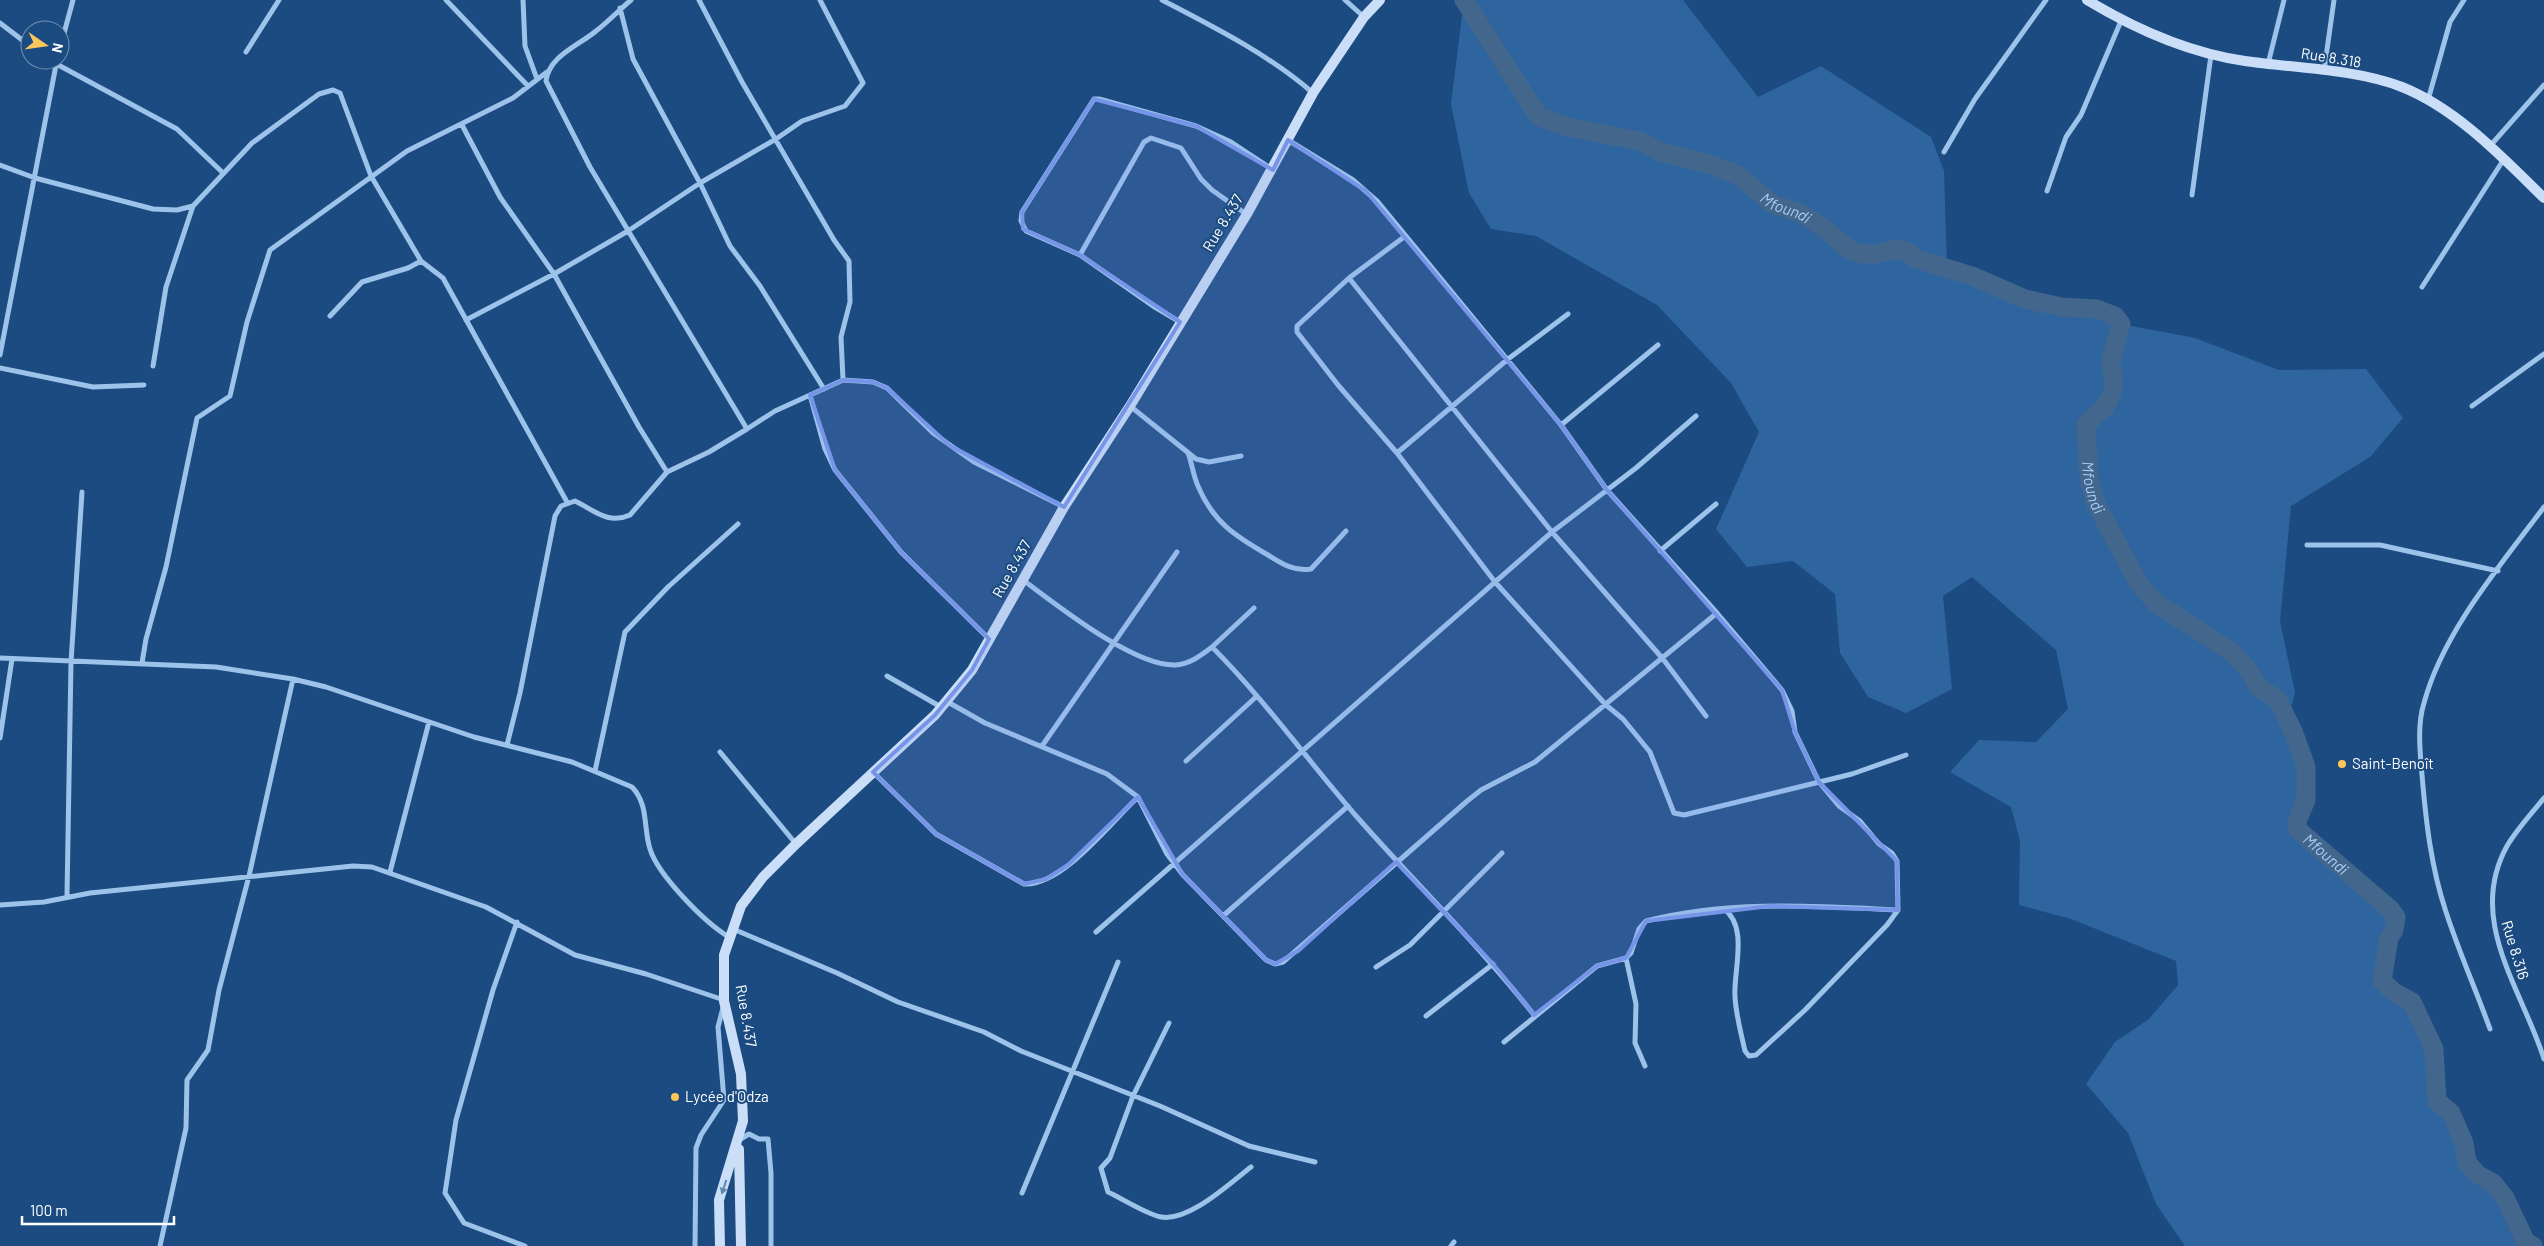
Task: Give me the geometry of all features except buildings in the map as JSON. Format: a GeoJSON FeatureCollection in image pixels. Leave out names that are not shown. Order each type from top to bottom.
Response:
{"type":"FeatureCollection","features":[{"type":"Feature","properties":{"kind":"main road","name":"Rue 8.437"},"geometry":{"type":"LineString","coordinates":[[720,1246],[720,1200],[743,1121],[741,1074],[724,1000],[724,955],[730,933],[741,906],[751,891],[796,844],[944,704],[972,670],[1064,507],[1130,406],[1247,214],[1273,170],[1313,93],[1364,18],[1380,0]]}},
{"type":"Feature","properties":{"kind":"main road","name":"Rue 8.318"},"geometry":{"type":"LineString","coordinates":[[2087,0],[2121,21],[2211,55],[2387,82],[2428,100],[2490,146],[2544,198]]}},
{"type":"Feature","properties":{"kind":"main road","name":"Rue 8.437"},"geometry":{"type":"LineString","coordinates":[[739,1140],[741,1246]]}},
{"type":"Feature","properties":{"kind":"street"},"geometry":{"type":"LineString","coordinates":[[68,20],[73,0]]}},
{"type":"Feature","properties":{"kind":"street"},"geometry":{"type":"LineString","coordinates":[[246,52],[279,0]]}},
{"type":"Feature","properties":{"kind":"street"},"geometry":{"type":"LineString","coordinates":[[446,0],[528,86]]}},
{"type":"Feature","properties":{"kind":"street"},"geometry":{"type":"LineString","coordinates":[[523,0],[525,46],[537,79]]}},
{"type":"Feature","properties":{"kind":"street"},"geometry":{"type":"LineString","coordinates":[[142,663],[146,639],[166,567],[196,418],[230,396],[246,322],[270,250],[407,151],[513,98],[547,71],[562,55],[596,31],[631,0]]}},
{"type":"Feature","properties":{"kind":"street"},"geometry":{"type":"LineString","coordinates":[[699,0],[742,82],[849,261],[850,302],[841,337],[843,380]]}},
{"type":"Feature","properties":{"kind":"street"},"geometry":{"type":"LineString","coordinates":[[466,320],[554,274],[628,231],[700,183],[776,139],[802,121],[845,106],[863,83],[820,0]]}},
{"type":"Feature","properties":{"kind":"street"},"geometry":{"type":"LineString","coordinates":[[1162,0],[1231,36],[1300,82],[1313,93]]}},
{"type":"Feature","properties":{"kind":"street"},"geometry":{"type":"LineString","coordinates":[[1345,0],[1364,18]]}},
{"type":"Feature","properties":{"kind":"street"},"geometry":{"type":"LineString","coordinates":[[1944,152],[1975,99],[2046,0]]}},
{"type":"Feature","properties":{"kind":"street"},"geometry":{"type":"LineString","coordinates":[[2268,64],[2284,0]]}},
{"type":"Feature","properties":{"kind":"street"},"geometry":{"type":"LineString","coordinates":[[2324,71],[2334,0]]}},
{"type":"Feature","properties":{"kind":"street"},"geometry":{"type":"LineString","coordinates":[[2428,100],[2450,22],[2464,0]]}},
{"type":"Feature","properties":{"kind":"street"},"geometry":{"type":"LineString","coordinates":[[620,8],[633,59],[700,183],[730,246],[760,286],[824,389]]}},
{"type":"Feature","properties":{"kind":"street"},"geometry":{"type":"LineString","coordinates":[[2046,191],[2066,137],[2082,115],[2121,21]]}},
{"type":"Feature","properties":{"kind":"street"},"geometry":{"type":"LineString","coordinates":[[0,23],[20,38]]}},
{"type":"Feature","properties":{"kind":"street"},"geometry":{"type":"LineString","coordinates":[[2192,195],[2211,55]]}},
{"type":"Feature","properties":{"kind":"street"},"geometry":{"type":"LineString","coordinates":[[0,355],[55,70]]}},
{"type":"Feature","properties":{"kind":"street"},"geometry":{"type":"LineString","coordinates":[[70,70],[177,128],[222,172]]}},
{"type":"Feature","properties":{"kind":"street"},"geometry":{"type":"LineString","coordinates":[[547,71],[546,81],[549,92],[628,231],[747,429]]}},
{"type":"Feature","properties":{"kind":"street"},"geometry":{"type":"LineString","coordinates":[[2490,146],[2544,85]]}},
{"type":"Feature","properties":{"kind":"street"},"geometry":{"type":"LineString","coordinates":[[153,366],[166,287],[193,206],[222,172],[252,143],[319,94],[333,90],[340,93],[371,176],[421,261],[442,278],[567,502]]}},
{"type":"Feature","properties":{"kind":"street"},"geometry":{"type":"LineString","coordinates":[[1180,322],[1153,306],[1080,255],[1026,232],[1021,221],[1022,212],[1094,99],[1188,122],[1231,142],[1273,170]]}},
{"type":"Feature","properties":{"kind":"street"},"geometry":{"type":"LineString","coordinates":[[462,125],[500,197],[554,274],[639,427],[667,472]]}},
{"type":"Feature","properties":{"kind":"street"},"geometry":{"type":"LineString","coordinates":[[1080,255],[1144,142],[1151,138],[1181,148],[1201,178],[1212,190],[1247,214]]}},
{"type":"Feature","properties":{"kind":"street"},"geometry":{"type":"LineString","coordinates":[[1288,140],[1366,191],[1508,359],[1561,425],[1607,490],[1717,613],[1782,690],[1792,711],[1795,732],[1819,782],[1839,806],[1860,821],[1879,844],[1897,861],[1898,910],[1887,925],[1805,1010],[1756,1055],[1749,1056],[1744,1051],[1735,996],[1738,947],[1735,921],[1724,909]]}},
{"type":"Feature","properties":{"kind":"street"},"geometry":{"type":"LineString","coordinates":[[2422,287],[2504,159]]}},
{"type":"Feature","properties":{"kind":"street"},"geometry":{"type":"LineString","coordinates":[[0,164],[35,178],[153,209],[177,210],[193,206]]}},
{"type":"Feature","properties":{"kind":"street"},"geometry":{"type":"LineString","coordinates":[[1404,237],[1349,278],[1297,326],[1297,332],[1338,385],[1397,453],[1417,482],[1495,582],[1606,704],[1623,719],[1650,752],[1674,813],[1678,815],[1819,782],[1906,756]]}},
{"type":"Feature","properties":{"kind":"street"},"geometry":{"type":"LineString","coordinates":[[330,316],[362,282],[408,268],[421,261]]}},
{"type":"Feature","properties":{"kind":"street"},"geometry":{"type":"LineString","coordinates":[[1349,278],[1552,532],[1663,659],[1706,716]]}},
{"type":"Feature","properties":{"kind":"street"},"geometry":{"type":"LineString","coordinates":[[1397,453],[1508,359],[1568,314]]}},
{"type":"Feature","properties":{"kind":"street"},"geometry":{"type":"LineString","coordinates":[[1561,425],[1658,345]]}},
{"type":"Feature","properties":{"kind":"street"},"geometry":{"type":"LineString","coordinates":[[2472,406],[2544,354]]}},
{"type":"Feature","properties":{"kind":"street"},"geometry":{"type":"LineString","coordinates":[[0,368],[94,387],[144,385]]}},
{"type":"Feature","properties":{"kind":"street"},"geometry":{"type":"LineString","coordinates":[[507,745],[522,684],[555,516],[561,506],[567,502],[575,501],[610,520],[621,519],[630,515],[667,472],[709,452],[775,411],[843,380],[874,382],[886,388],[949,445],[974,462],[1064,507]]}},
{"type":"Feature","properties":{"kind":"street"},"geometry":{"type":"LineString","coordinates":[[810,396],[825,449],[835,470],[901,552],[989,639]]}},
{"type":"Feature","properties":{"kind":"street"},"geometry":{"type":"LineString","coordinates":[[1130,406],[1196,459],[1209,462],[1241,456]]}},
{"type":"Feature","properties":{"kind":"street"},"geometry":{"type":"LineString","coordinates":[[1096,932],[1304,751],[1346,710],[1552,532],[1662,446],[1696,416]]}},
{"type":"Feature","properties":{"kind":"street"},"geometry":{"type":"LineString","coordinates":[[1188,452],[1198,487],[1222,525],[1236,536],[1281,563],[1295,569],[1311,569],[1346,531]]}},
{"type":"Feature","properties":{"kind":"street"},"geometry":{"type":"LineString","coordinates":[[67,896],[71,662],[82,492]]}},
{"type":"Feature","properties":{"kind":"street"},"geometry":{"type":"LineString","coordinates":[[1660,551],[1716,504]]}},
{"type":"Feature","properties":{"kind":"street"},"geometry":{"type":"LineString","coordinates":[[2490,1029],[2446,912],[2432,857],[2427,834],[2422,771],[2421,715],[2424,702],[2454,633],[2544,507]]}},
{"type":"Feature","properties":{"kind":"street"},"geometry":{"type":"LineString","coordinates":[[595,771],[625,632],[668,587],[738,524]]}},
{"type":"Feature","properties":{"kind":"street"},"geometry":{"type":"LineString","coordinates":[[2307,545],[2380,545],[2498,571]]}},
{"type":"Feature","properties":{"kind":"street"},"geometry":{"type":"LineString","coordinates":[[1042,746],[1113,642],[1178,552]]}},
{"type":"Feature","properties":{"kind":"street"},"geometry":{"type":"LineString","coordinates":[[1023,580],[1113,642],[1141,656],[1171,665],[1193,661],[1212,647],[1254,608]]}},
{"type":"Feature","properties":{"kind":"street"},"geometry":{"type":"LineString","coordinates":[[887,676],[944,704],[1107,774],[1138,797],[1175,864],[1266,960],[1274,964],[1283,962],[1396,862],[1482,790],[1535,762],[1717,613]]}},
{"type":"Feature","properties":{"kind":"street"},"geometry":{"type":"LineString","coordinates":[[1212,647],[1257,696],[1396,862],[1493,964],[1534,1015]]}},
{"type":"Feature","properties":{"kind":"street"},"geometry":{"type":"LineString","coordinates":[[0,658],[216,667],[293,678],[326,687],[474,737],[572,762],[632,787],[639,794],[646,815],[650,849],[657,863],[696,911],[714,928],[838,973],[898,1002],[984,1032],[1021,1051],[1160,1106],[1249,1146],[1316,1162]]}},
{"type":"Feature","properties":{"kind":"street"},"geometry":{"type":"LineString","coordinates":[[0,738],[12,659]]}},
{"type":"Feature","properties":{"kind":"street"},"geometry":{"type":"LineString","coordinates":[[160,1246],[186,1128],[187,1080],[208,1050],[219,990],[249,876],[293,678]]}},
{"type":"Feature","properties":{"kind":"street"},"geometry":{"type":"LineString","coordinates":[[1186,761],[1257,696]]}},
{"type":"Feature","properties":{"kind":"street"},"geometry":{"type":"LineString","coordinates":[[390,872],[429,722]]}},
{"type":"Feature","properties":{"kind":"street"},"geometry":{"type":"LineString","coordinates":[[720,752],[796,844]]}},
{"type":"Feature","properties":{"kind":"street"},"geometry":{"type":"LineString","coordinates":[[873,772],[936,834],[1024,884],[1033,884],[1046,879],[1068,865],[1138,797]]}},
{"type":"Feature","properties":{"kind":"street","name":"Rue 8.316"},"geometry":{"type":"LineString","coordinates":[[2544,798],[2508,845],[2497,868],[2493,890],[2492,920],[2495,938],[2544,1059]]}},
{"type":"Feature","properties":{"kind":"street"},"geometry":{"type":"LineString","coordinates":[[1223,916],[1348,806]]}},
{"type":"Feature","properties":{"kind":"street"},"geometry":{"type":"LineString","coordinates":[[1376,967],[1410,945],[1502,853]]}},
{"type":"Feature","properties":{"kind":"street"},"geometry":{"type":"LineString","coordinates":[[0,905],[44,902],[67,896],[249,876],[353,866],[372,867],[486,907],[517,922],[575,955],[646,974],[724,1000],[718,1027],[724,1100],[701,1135],[696,1148],[696,1246]]}},
{"type":"Feature","properties":{"kind":"street"},"geometry":{"type":"LineString","coordinates":[[1504,1042],[1534,1015],[1596,966],[1626,958],[1630,953],[1639,929],[1646,921],[1724,909],[1802,905],[1898,910]]}},
{"type":"Feature","properties":{"kind":"street"},"geometry":{"type":"LineString","coordinates":[[517,922],[493,990],[456,1120],[446,1193],[464,1223],[525,1246]]}},
{"type":"Feature","properties":{"kind":"street"},"geometry":{"type":"LineString","coordinates":[[1626,958],[1636,1004],[1635,1043],[1645,1066]]}},
{"type":"Feature","properties":{"kind":"street"},"geometry":{"type":"LineString","coordinates":[[1022,1193],[1074,1072],[1118,962]]}},
{"type":"Feature","properties":{"kind":"street"},"geometry":{"type":"LineString","coordinates":[[1426,1016],[1493,964]]}},
{"type":"Feature","properties":{"kind":"street"},"geometry":{"type":"LineString","coordinates":[[1169,1023],[1133,1096],[1110,1158],[1101,1168],[1108,1192],[1161,1217],[1181,1216],[1222,1190],[1251,1166]]}},
{"type":"Feature","properties":{"kind":"street"},"geometry":{"type":"LineString","coordinates":[[739,1140],[749,1134],[759,1139],[768,1139],[772,1173],[771,1246]]}},
{"type":"Feature","properties":{"kind":"highlighted area"},"geometry":{"type":"Polygon","coordinates":[[[1094,99],[1196,126],[1273,170],[1288,140],[1366,191],[1561,425],[1607,490],[1782,690],[1795,732],[1819,782],[1897,861],[1898,910],[1770,906],[1646,921],[1626,958],[1597,966],[1534,1015],[1493,964],[1396,862],[1298,951],[1275,964],[1266,960],[1183,875],[1138,797],[1068,865],[1046,879],[1024,884],[936,834],[873,772],[935,715],[972,670],[989,639],[901,552],[835,470],[810,395],[843,380],[873,382],[887,388],[949,445],[1064,507],[1180,322],[1080,255],[1023,229],[1022,212],[1094,99]]]}},
{"type":"Feature","properties":{"kind":"shaded area"},"geometry":{"type":"Polygon","coordinates":[[[1464,0],[1683,0],[1758,97],[1821,66],[1931,137],[1944,171],[1947,267],[2031,300],[2060,307],[2108,313],[2121,324],[2195,338],[2279,370],[2366,369],[2403,418],[2370,457],[2291,506],[2280,621],[2295,693],[2287,721],[2302,756],[2307,775],[2306,793],[2297,821],[2302,832],[2312,844],[2373,894],[2396,917],[2394,930],[2389,938],[2382,981],[2395,993],[2412,1002],[2434,1049],[2437,1101],[2496,1192],[2536,1246],[2185,1246],[2156,1204],[2128,1133],[2086,1084],[2115,1042],[2149,1019],[2178,985],[2176,961],[2071,919],[2019,905],[2020,841],[2011,807],[1950,772],[1979,740],[2036,742],[2068,709],[2056,650],[1972,577],[1943,596],[1952,689],[1906,713],[1868,697],[1840,653],[1835,594],[1793,561],[1747,567],[1716,529],[1759,432],[1731,383],[1657,305],[1536,236],[1491,229],[1469,193],[1451,104],[1464,0]]]}},
{"type":"Feature","properties":{"kind":"waterway","name":"Mfoundi"},"geometry":{"type":"LineString","coordinates":[[1464,0],[1538,116],[1567,127],[1640,141],[1661,152],[1709,164],[1738,175],[1771,203],[1802,214],[1824,228],[1848,249],[1860,254],[1876,254],[1897,249],[1905,251],[1917,259],[1972,276],[2025,299],[2061,307],[2097,309],[2115,316],[2121,324],[2111,361],[2114,387],[2104,408],[2086,424],[2089,477],[2095,502],[2139,584],[2156,603],[2233,653],[2249,671],[2259,688],[2277,699],[2293,731],[2306,767],[2306,800],[2297,821],[2298,830],[2390,909],[2396,917],[2394,930],[2389,938],[2382,981],[2395,993],[2412,1002],[2434,1049],[2437,1101],[2451,1113],[2464,1143],[2467,1162],[2477,1174],[2493,1183],[2505,1198],[2526,1242],[2533,1246]]}},
{"type":"Feature","properties":{"kind":"place","name":"Saint-Benoît"},"geometry":{"type":"Point","coordinates":[2342,764]}},
{"type":"Feature","properties":{"kind":"place","name":"Lycée d'Odza"},"geometry":{"type":"Point","coordinates":[675,1097]}}]}
